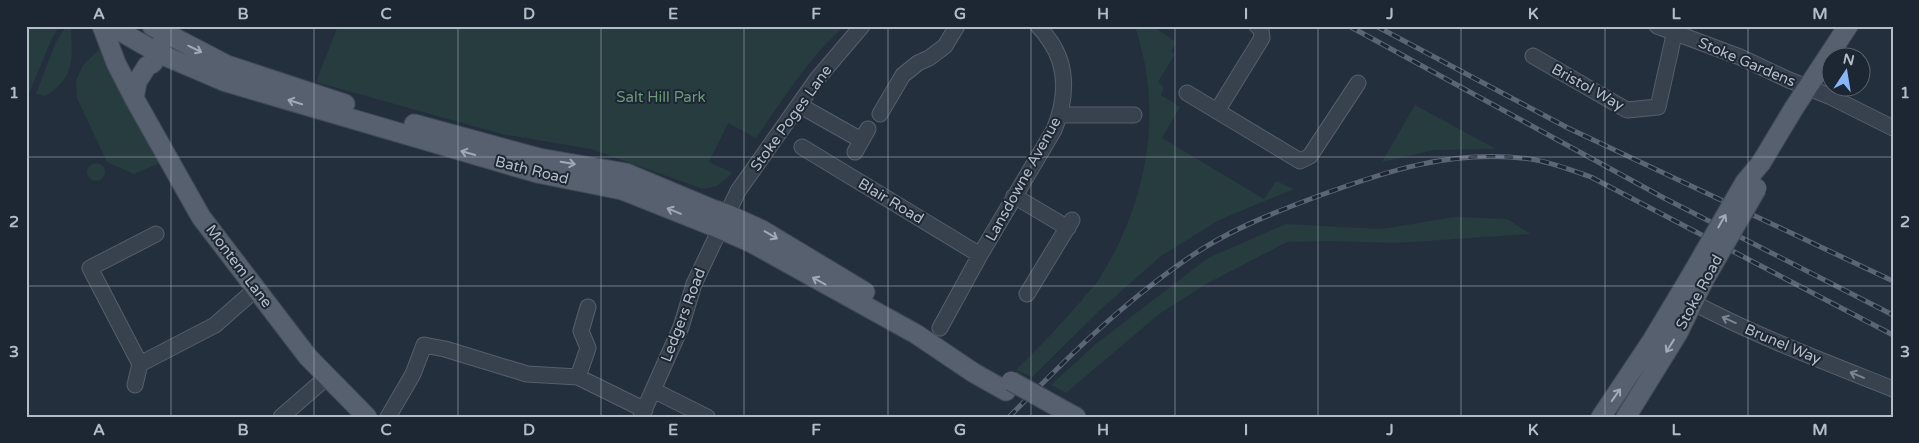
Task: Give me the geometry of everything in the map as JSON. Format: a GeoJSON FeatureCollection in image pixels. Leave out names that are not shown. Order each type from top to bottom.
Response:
{"type":"FeatureCollection","features":[{"type":"Feature","properties":{"kind":"main road","name":"Montem Lane"},"geometry":{"type":"LineString","coordinates":[[102,26],[116,63],[134,98],[201,217],[287,330],[327,377],[367,417]]}},
{"type":"Feature","properties":{"kind":"main road","name":"Bath Road"},"geometry":{"type":"LineString","coordinates":[[111,26],[152,60],[537,173],[622,190],[723,221]]}},
{"type":"Feature","properties":{"kind":"main road","name":"Stoke Road"},"geometry":{"type":"LineString","coordinates":[[1601,417],[1693,281],[1794,108],[1809,88],[1848,26]]}},
{"type":"Feature","properties":{"kind":"main road"},"geometry":{"type":"LineString","coordinates":[[134,98],[137,82],[152,60],[157,29]]}},
{"type":"Feature","properties":{"kind":"main road","name":"Bath Road"},"geometry":{"type":"LineString","coordinates":[[157,29],[227,65],[314,94],[539,158],[626,173],[712,210],[750,242],[916,334],[938,337],[1009,386],[1050,411],[1076,417]]}},
{"type":"Feature","properties":{"kind":"main road"},"geometry":{"type":"LineString","coordinates":[[116,63],[130,66],[152,60]]}},
{"type":"Feature","properties":{"kind":"main road","name":"Stoke Road"},"geometry":{"type":"LineString","coordinates":[[1626,417],[1678,332],[1692,302],[1693,281]]}},
{"type":"Feature","properties":{"kind":"street","name":"Stoke Poges Lane"},"geometry":{"type":"LineString","coordinates":[[723,221],[738,191],[817,79],[862,26]]}},
{"type":"Feature","properties":{"kind":"street"},"geometry":{"type":"LineString","coordinates":[[880,114],[884,98],[903,75],[945,46],[957,26]]}},
{"type":"Feature","properties":{"kind":"street"},"geometry":{"type":"LineString","coordinates":[[1216,111],[1262,38],[1261,29],[1256,26]]}},
{"type":"Feature","properties":{"kind":"street","name":"Stoke Gardens"},"geometry":{"type":"LineString","coordinates":[[1657,26],[1675,29],[1740,57],[1893,128]]}},
{"type":"Feature","properties":{"kind":"street","name":"Lansdowne Avenue"},"geometry":{"type":"LineString","coordinates":[[938,337],[980,254],[1054,130],[1060,115],[1065,84],[1062,68],[1058,52],[1041,27]]}},
{"type":"Feature","properties":{"kind":"street","name":"Bristol Way"},"geometry":{"type":"LineString","coordinates":[[1533,56],[1627,110],[1658,107],[1675,29]]}},
{"type":"Feature","properties":{"kind":"street"},"geometry":{"type":"LineString","coordinates":[[1186,94],[1300,161],[1310,156],[1358,83]]}},
{"type":"Feature","properties":{"kind":"street"},"geometry":{"type":"LineString","coordinates":[[799,105],[861,141]]}},
{"type":"Feature","properties":{"kind":"street"},"geometry":{"type":"LineString","coordinates":[[1060,115],[1134,115]]}},
{"type":"Feature","properties":{"kind":"street","name":"Blair Road"},"geometry":{"type":"LineString","coordinates":[[802,147],[980,254]]}},
{"type":"Feature","properties":{"kind":"street"},"geometry":{"type":"LineString","coordinates":[[1014,196],[1070,224],[1027,294]]}},
{"type":"Feature","properties":{"kind":"street","name":"Ledgers Road"},"geometry":{"type":"LineString","coordinates":[[643,413],[681,327],[694,284],[723,221]]}},
{"type":"Feature","properties":{"kind":"street"},"geometry":{"type":"LineString","coordinates":[[135,385],[140,364],[90,268],[156,234]]}},
{"type":"Feature","properties":{"kind":"street"},"geometry":{"type":"LineString","coordinates":[[140,364],[215,325],[256,288]]}},
{"type":"Feature","properties":{"kind":"street","name":"Brunel Way"},"geometry":{"type":"LineString","coordinates":[[1692,302],[1753,331],[1893,389]]}},
{"type":"Feature","properties":{"kind":"street"},"geometry":{"type":"LineString","coordinates":[[578,377],[588,348],[581,331],[588,307]]}},
{"type":"Feature","properties":{"kind":"street"},"geometry":{"type":"LineString","coordinates":[[388,417],[413,374],[417,342],[527,374],[578,377],[643,413]]}},
{"type":"Feature","properties":{"kind":"street"},"geometry":{"type":"LineString","coordinates":[[281,417],[327,377]]}},
{"type":"Feature","properties":{"kind":"street"},"geometry":{"type":"LineString","coordinates":[[653,390],[707,417]]}},
{"type":"Feature","properties":{"kind":"green space"},"geometry":{"type":"Polygon","coordinates":[[[26,26],[60,26],[52,38],[30,91],[26,96],[26,26]]]}},
{"type":"Feature","properties":{"kind":"green space"},"geometry":{"type":"Polygon","coordinates":[[[66,26],[71,26],[71,58],[67,74],[63,81],[46,96],[36,94],[56,42],[66,26]]]}},
{"type":"Feature","properties":{"kind":"green space","name":"Salt Hill Park"},"geometry":{"type":"Polygon","coordinates":[[[338,26],[845,26],[820,50],[756,138],[728,123],[709,162],[733,173],[717,186],[703,189],[591,149],[502,134],[316,82],[338,26]]]}},
{"type":"Feature","properties":{"kind":"green space"},"geometry":{"type":"Polygon","coordinates":[[[1135,26],[1153,26],[1176,42],[1171,52],[1175,54],[1158,82],[1164,87],[1161,95],[1180,107],[1162,138],[1264,199],[1276,181],[1294,189],[1219,220],[1161,256],[1100,310],[1032,377],[1016,370],[1057,328],[1100,278],[1125,231],[1140,184],[1149,135],[1149,110],[1146,71],[1135,26]]]}},
{"type":"Feature","properties":{"kind":"green space"},"geometry":{"type":"Polygon","coordinates":[[[99,50],[162,162],[134,174],[107,162],[77,98],[76,81],[83,65],[99,50]]]}},
{"type":"Feature","properties":{"kind":"green space"},"geometry":{"type":"Polygon","coordinates":[[[1415,105],[1496,149],[1434,150],[1382,162],[1415,105]]]}},
{"type":"Feature","properties":{"kind":"green space"},"geometry":{"type":"Polygon","coordinates":[[[96,163],[104,168],[105,172],[100,180],[96,181],[88,176],[87,172],[92,164],[96,163]]]}},
{"type":"Feature","properties":{"kind":"green space"},"geometry":{"type":"Polygon","coordinates":[[[1455,217],[1507,219],[1531,234],[1396,243],[1287,242],[1206,284],[1159,314],[1066,393],[1051,385],[1097,343],[1208,258],[1286,224],[1382,229],[1455,217]]]}},
{"type":"Feature","properties":{"kind":"railway"},"geometry":{"type":"LineString","coordinates":[[1349,26],[1664,198],[1893,315]]}},
{"type":"Feature","properties":{"kind":"railway"},"geometry":{"type":"LineString","coordinates":[[1376,26],[1568,128],[1893,281]]}},
{"type":"Feature","properties":{"kind":"railway"},"geometry":{"type":"LineString","coordinates":[[1009,417],[1116,314],[1163,276],[1217,240],[1281,210],[1367,179],[1419,165],[1473,157],[1538,160],[1591,177],[1893,335]]}}]}
